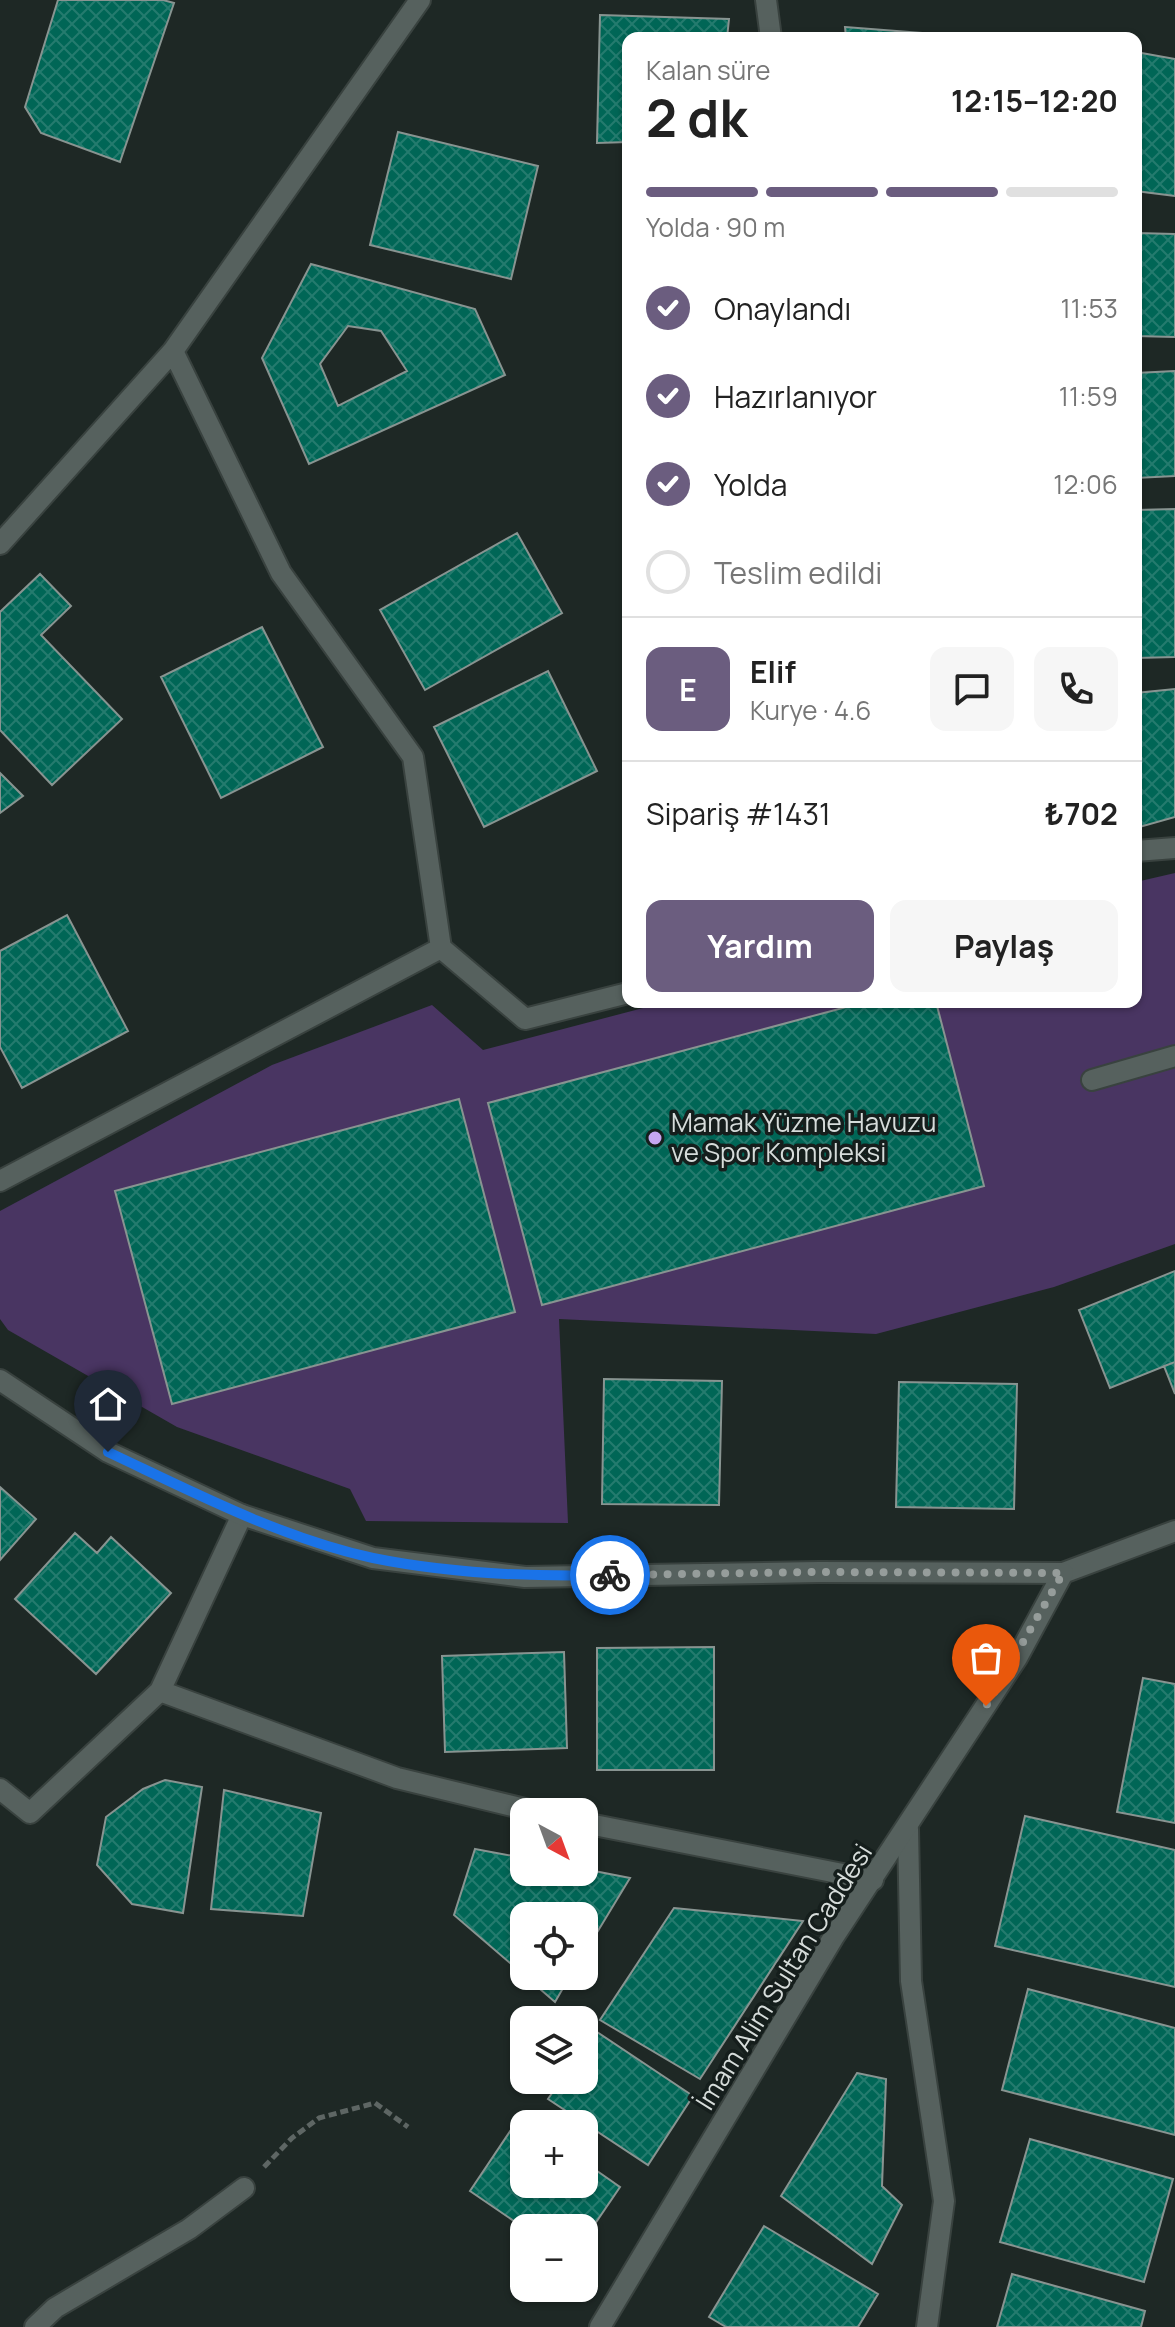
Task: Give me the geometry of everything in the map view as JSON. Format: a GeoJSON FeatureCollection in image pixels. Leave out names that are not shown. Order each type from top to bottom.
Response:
{"type":"FeatureCollection","features":[{"type":"Feature","properties":{"kind":"street"},"geometry":{"type":"LineString","coordinates":[[0,544],[173,351],[420,0]]}},
{"type":"Feature","properties":{"kind":"street"},"geometry":{"type":"LineString","coordinates":[[766,0],[770,32]]}},
{"type":"Feature","properties":{"kind":"street"},"geometry":{"type":"LineString","coordinates":[[173,351],[281,573],[413,757],[441,948],[525,1019],[622,995]]}},
{"type":"Feature","properties":{"kind":"street"},"geometry":{"type":"LineString","coordinates":[[1142,851],[1175,848]]}},
{"type":"Feature","properties":{"kind":"street"},"geometry":{"type":"LineString","coordinates":[[0,1181],[441,948]]}},
{"type":"Feature","properties":{"kind":"street"},"geometry":{"type":"LineString","coordinates":[[1092,1080],[1175,1056]]}},
{"type":"Feature","properties":{"kind":"street"},"geometry":{"type":"LineString","coordinates":[[0,1380],[108,1452],[242,1515],[373,1558],[525,1577],[819,1572],[1063,1573],[1175,1531]]}},
{"type":"Feature","properties":{"kind":"street"},"geometry":{"type":"LineString","coordinates":[[0,1789],[30,1813],[160,1691],[242,1515]]}},
{"type":"Feature","properties":{"kind":"street","name":"İmam Alim Sultan Caddesi"},"geometry":{"type":"LineString","coordinates":[[600,2327],[833,1938],[908,1829],[1017,1658],[1063,1573]]}},
{"type":"Feature","properties":{"kind":"street"},"geometry":{"type":"LineString","coordinates":[[160,1691],[397,1778],[510,1805]]}},
{"type":"Feature","properties":{"kind":"street"},"geometry":{"type":"LineString","coordinates":[[598,1826],[873,1880]]}},
{"type":"Feature","properties":{"kind":"street"},"geometry":{"type":"LineString","coordinates":[[908,1829],[911,1981],[944,2201],[927,2327]]}},
{"type":"Feature","properties":{"kind":"street"},"geometry":{"type":"LineString","coordinates":[[35,2327],[55,2308],[189,2229],[244,2188]]}},
{"type":"Feature","properties":{"kind":"path"},"geometry":{"type":"LineString","coordinates":[[244,2188],[292,2138],[319,2118],[375,2103],[408,2127]]}},
{"type":"Feature","properties":{"kind":"shaded area","name":"Mamak Yüzme Havuzu ve Spor Kompleksi"},"geometry":{"type":"Polygon","coordinates":[[[1175,873],[1175,1244],[1054,1287],[876,1334],[559,1319],[568,1523],[366,1521],[350,1489],[177,1427],[8,1330],[0,1319],[0,1211],[272,1065],[432,1005],[483,1050],[643,1008],[1142,1008],[1142,881],[1175,873]]]}},
{"type":"Feature","properties":{"kind":"building"},"geometry":{"type":"Polygon","coordinates":[[[58,0],[163,0],[174,3],[120,162],[41,133],[25,107],[58,0]]]}},
{"type":"Feature","properties":{"kind":"building"},"geometry":{"type":"Polygon","coordinates":[[[600,15],[729,19],[728,32],[622,32],[622,142],[597,143],[600,15]]]}},
{"type":"Feature","properties":{"kind":"building"},"geometry":{"type":"Polygon","coordinates":[[[845,27],[909,32],[845,32],[845,27]]]}},
{"type":"Feature","properties":{"kind":"building"},"geometry":{"type":"Polygon","coordinates":[[[1142,53],[1175,59],[1175,196],[1142,192],[1142,53]]]}},
{"type":"Feature","properties":{"kind":"building"},"geometry":{"type":"Polygon","coordinates":[[[398,132],[538,166],[511,279],[370,245],[398,132]]]}},
{"type":"Feature","properties":{"kind":"building"},"geometry":{"type":"Polygon","coordinates":[[[1142,233],[1175,234],[1175,337],[1142,336],[1142,233]]]}},
{"type":"Feature","properties":{"kind":"building"},"geometry":{"type":"Polygon","coordinates":[[[311,264],[475,309],[505,375],[309,464],[262,358],[311,264]],[[348,326],[320,364],[338,406],[407,371],[381,331],[348,326]]]}},
{"type":"Feature","properties":{"kind":"building"},"geometry":{"type":"Polygon","coordinates":[[[1175,371],[1175,476],[1142,478],[1142,373],[1175,371]]]}},
{"type":"Feature","properties":{"kind":"building"},"geometry":{"type":"Polygon","coordinates":[[[1175,509],[1175,657],[1142,658],[1142,510],[1175,509]]]}},
{"type":"Feature","properties":{"kind":"building"},"geometry":{"type":"Polygon","coordinates":[[[517,533],[562,613],[425,690],[380,610],[517,533]]]}},
{"type":"Feature","properties":{"kind":"building"},"geometry":{"type":"Polygon","coordinates":[[[40,574],[71,606],[41,635],[122,719],[52,785],[0,730],[0,612],[40,574]]]}},
{"type":"Feature","properties":{"kind":"building"},"geometry":{"type":"Polygon","coordinates":[[[262,627],[323,747],[221,798],[161,677],[262,627]]]}},
{"type":"Feature","properties":{"kind":"building"},"geometry":{"type":"Polygon","coordinates":[[[548,671],[597,771],[484,827],[434,727],[548,671]]]}},
{"type":"Feature","properties":{"kind":"building"},"geometry":{"type":"Polygon","coordinates":[[[1175,689],[1175,817],[1142,826],[1142,692],[1175,689]]]}},
{"type":"Feature","properties":{"kind":"building"},"geometry":{"type":"Polygon","coordinates":[[[0,773],[23,796],[0,813],[0,773]]]}},
{"type":"Feature","properties":{"kind":"building"},"geometry":{"type":"Polygon","coordinates":[[[67,915],[128,1031],[22,1088],[0,1047],[0,951],[67,915]]]}},
{"type":"Feature","properties":{"kind":"building"},"geometry":{"type":"Polygon","coordinates":[[[843,1008],[938,1008],[984,1186],[542,1305],[488,1103],[843,1008]]]}},
{"type":"Feature","properties":{"kind":"building"},"geometry":{"type":"Polygon","coordinates":[[[459,1099],[515,1312],[172,1404],[115,1191],[459,1099]]]}},
{"type":"Feature","properties":{"kind":"building"},"geometry":{"type":"Polygon","coordinates":[[[1175,1271],[1175,1362],[1110,1388],[1079,1310],[1175,1271]]]}},
{"type":"Feature","properties":{"kind":"building"},"geometry":{"type":"Polygon","coordinates":[[[1175,1362],[1175,1394],[1164,1366],[1175,1362]]]}},
{"type":"Feature","properties":{"kind":"building"},"geometry":{"type":"Polygon","coordinates":[[[604,1379],[722,1381],[719,1505],[602,1504],[604,1379]]]}},
{"type":"Feature","properties":{"kind":"building"},"geometry":{"type":"Polygon","coordinates":[[[899,1382],[1017,1384],[1014,1509],[896,1507],[899,1382]]]}},
{"type":"Feature","properties":{"kind":"building"},"geometry":{"type":"Polygon","coordinates":[[[0,1487],[36,1519],[0,1560],[0,1487]]]}},
{"type":"Feature","properties":{"kind":"building"},"geometry":{"type":"Polygon","coordinates":[[[75,1533],[97,1553],[111,1537],[171,1593],[96,1674],[15,1599],[75,1533]]]}},
{"type":"Feature","properties":{"kind":"building"},"geometry":{"type":"Polygon","coordinates":[[[714,1647],[714,1770],[597,1770],[597,1648],[714,1647]]]}},
{"type":"Feature","properties":{"kind":"building"},"geometry":{"type":"Polygon","coordinates":[[[564,1652],[567,1748],[445,1752],[442,1656],[564,1652]]]}},
{"type":"Feature","properties":{"kind":"building"},"geometry":{"type":"Polygon","coordinates":[[[1143,1678],[1175,1684],[1175,1823],[1117,1812],[1143,1678]]]}},
{"type":"Feature","properties":{"kind":"building"},"geometry":{"type":"Polygon","coordinates":[[[165,1780],[202,1787],[183,1913],[132,1904],[97,1865],[106,1817],[143,1789],[165,1780]]]}},
{"type":"Feature","properties":{"kind":"building"},"geometry":{"type":"Polygon","coordinates":[[[224,1790],[321,1813],[303,1916],[211,1909],[224,1790]]]}},
{"type":"Feature","properties":{"kind":"building"},"geometry":{"type":"Polygon","coordinates":[[[1025,1816],[1175,1850],[1175,1987],[995,1946],[1025,1816]]]}},
{"type":"Feature","properties":{"kind":"building"},"geometry":{"type":"Polygon","coordinates":[[[475,1849],[510,1855],[510,1886],[598,1886],[598,1872],[630,1878],[598,1931],[598,1902],[510,1902],[510,1963],[454,1915],[475,1849]]]}},
{"type":"Feature","properties":{"kind":"building"},"geometry":{"type":"Polygon","coordinates":[[[674,1908],[803,1921],[700,2079],[600,2020],[674,1908]]]}},
{"type":"Feature","properties":{"kind":"building"},"geometry":{"type":"Polygon","coordinates":[[[1028,1989],[1175,2028],[1175,2135],[1002,2090],[1028,1989]]]}},
{"type":"Feature","properties":{"kind":"building"},"geometry":{"type":"Polygon","coordinates":[[[541,1990],[562,1990],[555,2002],[541,1990]]]}},
{"type":"Feature","properties":{"kind":"building"},"geometry":{"type":"Polygon","coordinates":[[[598,2033],[693,2096],[648,2165],[598,2132],[598,2110],[565,2110],[548,2099],[551,2094],[598,2094],[598,2033]]]}},
{"type":"Feature","properties":{"kind":"building"},"geometry":{"type":"Polygon","coordinates":[[[857,2073],[886,2079],[882,2186],[902,2205],[872,2264],[781,2196],[857,2073]]]}},
{"type":"Feature","properties":{"kind":"building"},"geometry":{"type":"Polygon","coordinates":[[[510,2131],[510,2198],[598,2198],[598,2172],[620,2187],[598,2219],[598,2214],[510,2214],[510,2218],[470,2191],[510,2131]]]}},
{"type":"Feature","properties":{"kind":"building"},"geometry":{"type":"Polygon","coordinates":[[[1030,2139],[1173,2179],[1144,2282],[1000,2242],[1030,2139]]]}},
{"type":"Feature","properties":{"kind":"building"},"geometry":{"type":"Polygon","coordinates":[[[764,2226],[878,2294],[858,2327],[726,2327],[709,2317],[764,2226]]]}},
{"type":"Feature","properties":{"kind":"building"},"geometry":{"type":"Polygon","coordinates":[[[1012,2274],[1145,2311],[1141,2327],[997,2327],[1012,2274]]]}},
{"type":"Feature","properties":{"kind":"way so far"},"geometry":{"type":"LineString","coordinates":[[610,1575],[1063,1573],[1017,1658],[986,1706]]}},
{"type":"Feature","properties":{"kind":"place","name":"Mamak Yüzme Havuzu ve Spor Kompleksi"},"geometry":{"type":"Point","coordinates":[655,1138]}},
{"type":"Feature","properties":{"kind":"route"},"geometry":{"type":"LineString","coordinates":[[108,1452],[242,1515],[373,1558],[525,1577],[610,1575]]}}]}
